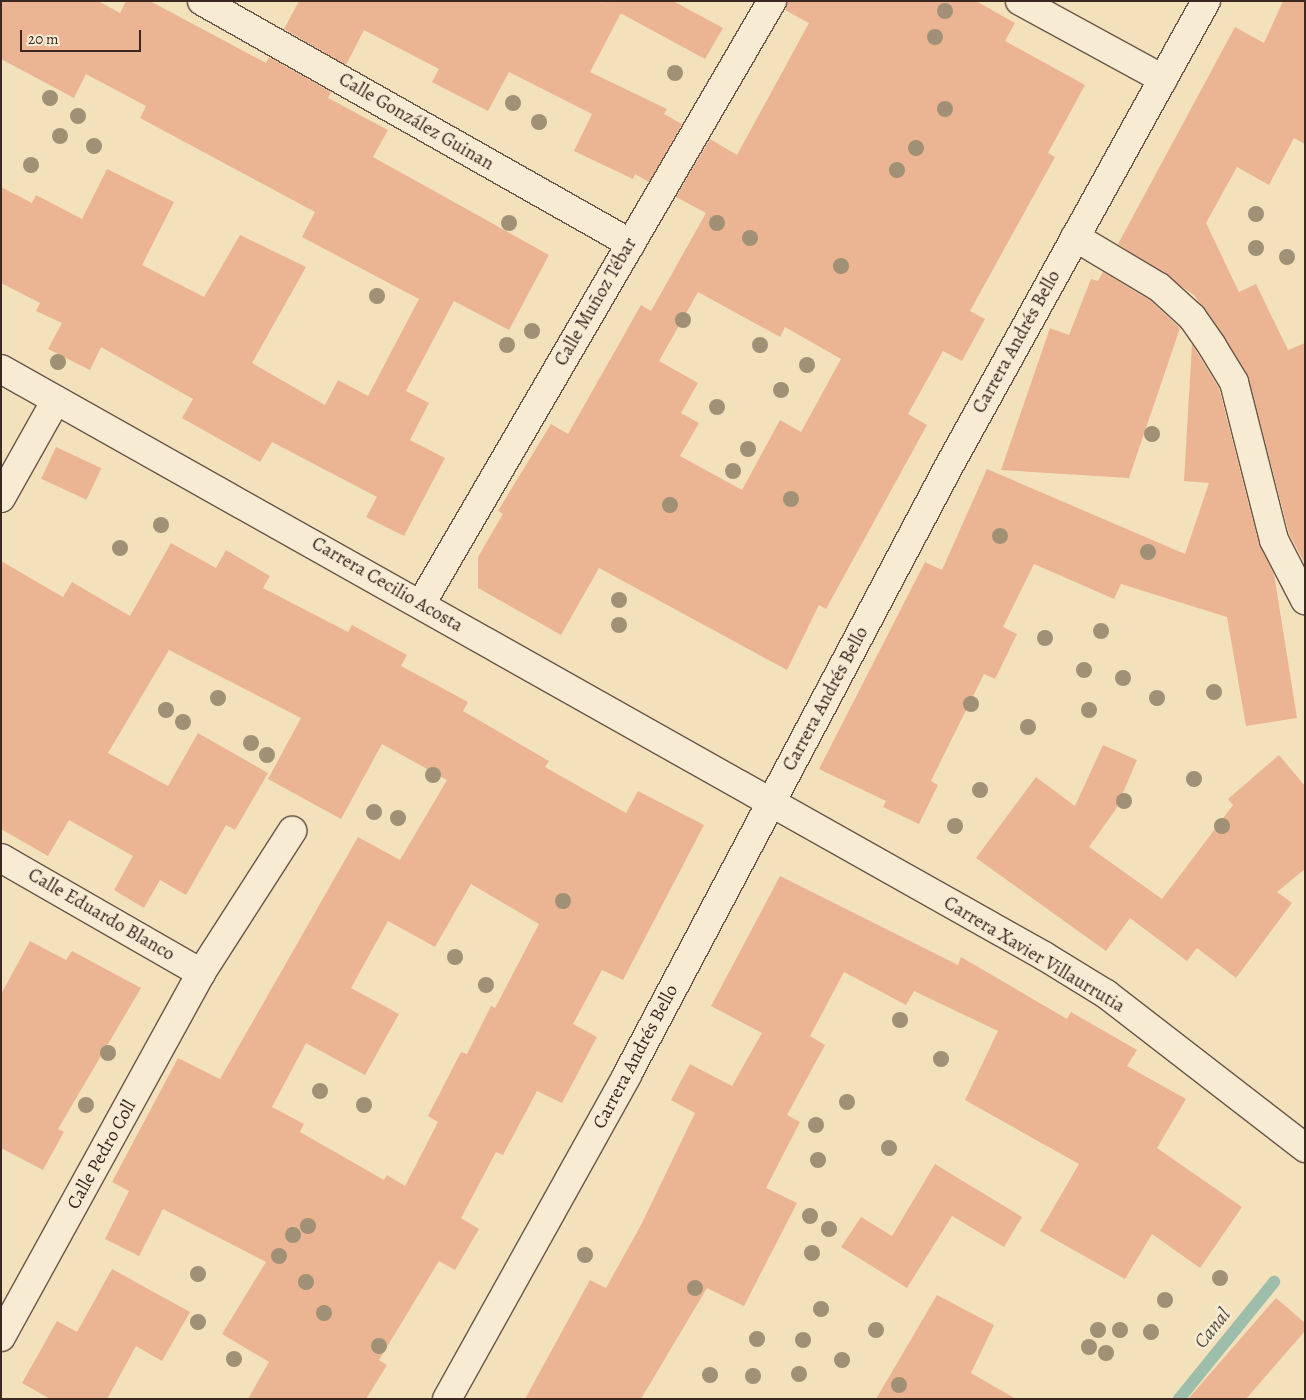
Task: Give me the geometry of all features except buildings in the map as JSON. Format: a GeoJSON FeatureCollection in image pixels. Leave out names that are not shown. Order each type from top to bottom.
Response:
{"type":"FeatureCollection","features":[{"type":"Feature","properties":{"kind":"street","name":"Calle González Guinan"},"geometry":{"type":"LineString","coordinates":[[202,1],[631,244]]}},
{"type":"Feature","properties":{"kind":"street","name":"Calle Muñoz Tébar"},"geometry":{"type":"LineString","coordinates":[[421,604],[772,1]]}},
{"type":"Feature","properties":{"kind":"street"},"geometry":{"type":"LineString","coordinates":[[1020,1],[1163,79]]}},
{"type":"Feature","properties":{"kind":"street","name":"Carrera Andrés Bello"},"geometry":{"type":"LineString","coordinates":[[447,1399],[771,804],[1075,237],[1206,1]]}},
{"type":"Feature","properties":{"kind":"street"},"geometry":{"type":"LineString","coordinates":[[1075,237],[1159,287],[1192,317],[1212,346],[1234,382],[1274,540],[1305,600]]}},
{"type":"Feature","properties":{"kind":"street","name":"Carrera Cecilio Acosta"},"geometry":{"type":"LineString","coordinates":[[1,369],[421,604],[771,804]]}},
{"type":"Feature","properties":{"kind":"street"},"geometry":{"type":"LineString","coordinates":[[1,498],[56,400]]}},
{"type":"Feature","properties":{"kind":"street","name":"Carrera Xavier Villaurrutia"},"geometry":{"type":"LineString","coordinates":[[771,804],[1106,994],[1305,1148]]}},
{"type":"Feature","properties":{"kind":"street","name":"Calle Pedro Coll"},"geometry":{"type":"LineString","coordinates":[[1,1337],[201,973],[292,831]]}},
{"type":"Feature","properties":{"kind":"street","name":"Calle Eduardo Blanco"},"geometry":{"type":"LineString","coordinates":[[1,858],[201,973]]}},
{"type":"Feature","properties":{"kind":"waterway","name":"Canal"},"geometry":{"type":"LineString","coordinates":[[1179,1399],[1274,1282]]}}]}
